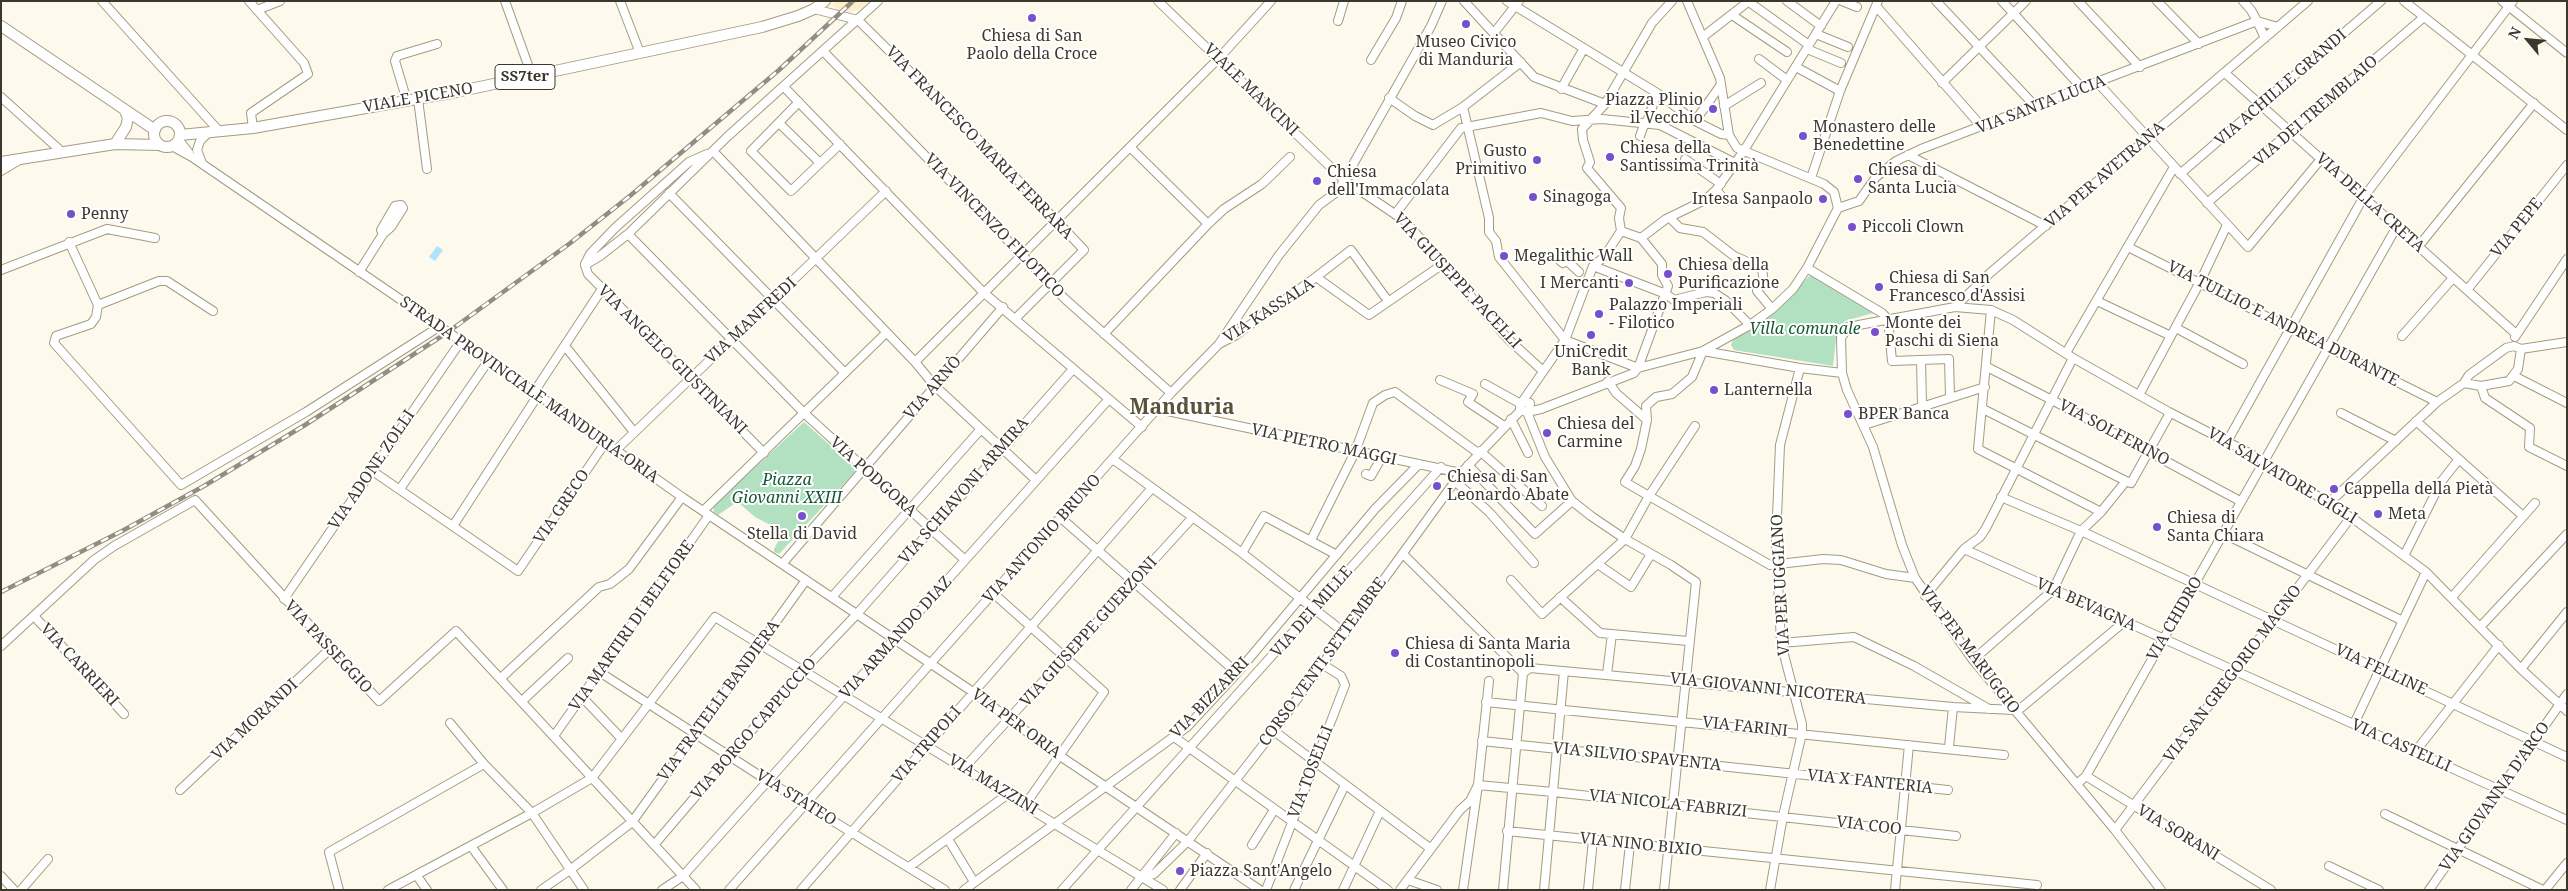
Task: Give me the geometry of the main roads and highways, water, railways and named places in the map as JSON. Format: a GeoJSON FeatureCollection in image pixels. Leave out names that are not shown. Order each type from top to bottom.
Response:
{"type":"FeatureCollection","features":[{"type":"Feature","properties":{"kind":"main road","name":"VIALE PICENO"},"geometry":{"type":"LineString","coordinates":[[160,145],[215,131],[252,128],[418,99],[762,27],[814,9],[825,1]]}},
{"type":"Feature","properties":{"kind":"main road"},"geometry":{"type":"LineString","coordinates":[[1,26],[154,132],[160,145],[121,143]]}},
{"type":"Feature","properties":{"kind":"main road","name":"VIALE PICENO"},"geometry":{"type":"LineString","coordinates":[[125,111],[149,121],[169,122],[215,131]]}},
{"type":"Feature","properties":{"kind":"main road"},"geometry":{"type":"LineString","coordinates":[[121,143],[128,118],[125,111]]}},
{"type":"Feature","properties":{"kind":"main road"},"geometry":{"type":"LineString","coordinates":[[4,159],[121,143],[154,132],[169,122],[177,140]]}},
{"type":"Feature","properties":{"kind":"water"},"geometry":{"type":"Polygon","coordinates":[[[437,246],[443,250],[435,261],[429,257],[437,246]]]}},
{"type":"Feature","properties":{"kind":"railway"},"geometry":{"type":"LineString","coordinates":[[1,592],[122,531],[204,486],[305,425],[448,332],[569,244],[631,195],[779,70],[853,1]]}},
{"type":"Feature","properties":{"kind":"place","name":"Chiesa di San Paolo della Croce"},"geometry":{"type":"Point","coordinates":[1032,18]}},
{"type":"Feature","properties":{"kind":"place","name":"Museo Civico di Manduria"},"geometry":{"type":"Point","coordinates":[1466,24]}},
{"type":"Feature","properties":{"kind":"place","name":"Piazza Plinio il Vecchio"},"geometry":{"type":"Point","coordinates":[1713,109]}},
{"type":"Feature","properties":{"kind":"place","name":"Monastero delle Benedettine"},"geometry":{"type":"Point","coordinates":[1803,136]}},
{"type":"Feature","properties":{"kind":"place","name":"Chiesa della Santissima Trinità"},"geometry":{"type":"Point","coordinates":[1610,157]}},
{"type":"Feature","properties":{"kind":"place","name":"Gusto Primitivo"},"geometry":{"type":"Point","coordinates":[1537,160]}},
{"type":"Feature","properties":{"kind":"place","name":"Chiesa di Santa Lucia"},"geometry":{"type":"Point","coordinates":[1858,179]}},
{"type":"Feature","properties":{"kind":"place","name":"Chiesa dell'Immacolata"},"geometry":{"type":"Point","coordinates":[1317,181]}},
{"type":"Feature","properties":{"kind":"place","name":"Sinagoga"},"geometry":{"type":"Point","coordinates":[1533,197]}},
{"type":"Feature","properties":{"kind":"place","name":"Intesa Sanpaolo"},"geometry":{"type":"Point","coordinates":[1823,199]}},
{"type":"Feature","properties":{"kind":"place","name":"Penny"},"geometry":{"type":"Point","coordinates":[71,214]}},
{"type":"Feature","properties":{"kind":"place","name":"Piccoli Clown"},"geometry":{"type":"Point","coordinates":[1852,227]}},
{"type":"Feature","properties":{"kind":"place","name":"Megalithic Wall"},"geometry":{"type":"Point","coordinates":[1504,256]}},
{"type":"Feature","properties":{"kind":"place","name":"Chiesa della Purificazione"},"geometry":{"type":"Point","coordinates":[1668,274]}},
{"type":"Feature","properties":{"kind":"place","name":"I Mercanti"},"geometry":{"type":"Point","coordinates":[1629,283]}},
{"type":"Feature","properties":{"kind":"place","name":"Chiesa di San Francesco d'Assisi"},"geometry":{"type":"Point","coordinates":[1879,287]}},
{"type":"Feature","properties":{"kind":"place","name":"Palazzo Imperiali - Filotico"},"geometry":{"type":"Point","coordinates":[1599,314]}},
{"type":"Feature","properties":{"kind":"place","name":"Monte dei Paschi di Siena"},"geometry":{"type":"Point","coordinates":[1875,332]}},
{"type":"Feature","properties":{"kind":"place","name":"UniCredit Bank"},"geometry":{"type":"Point","coordinates":[1591,335]}},
{"type":"Feature","properties":{"kind":"place","name":"Lanternella"},"geometry":{"type":"Point","coordinates":[1714,390]}},
{"type":"Feature","properties":{"kind":"place","name":"BPER Banca"},"geometry":{"type":"Point","coordinates":[1848,414]}},
{"type":"Feature","properties":{"kind":"place","name":"Chiesa del Carmine"},"geometry":{"type":"Point","coordinates":[1547,433]}},
{"type":"Feature","properties":{"kind":"place","name":"Chiesa di San Leonardo Abate"},"geometry":{"type":"Point","coordinates":[1437,486]}},
{"type":"Feature","properties":{"kind":"place","name":"Cappella della Pietà"},"geometry":{"type":"Point","coordinates":[2334,489]}},
{"type":"Feature","properties":{"kind":"place","name":"Meta"},"geometry":{"type":"Point","coordinates":[2378,514]}},
{"type":"Feature","properties":{"kind":"place","name":"Stella di David"},"geometry":{"type":"Point","coordinates":[802,516]}},
{"type":"Feature","properties":{"kind":"place","name":"Chiesa di Santa Chiara"},"geometry":{"type":"Point","coordinates":[2157,527]}},
{"type":"Feature","properties":{"kind":"place","name":"Chiesa di Santa Maria di Costantinopoli"},"geometry":{"type":"Point","coordinates":[1395,653]}},
{"type":"Feature","properties":{"kind":"place","name":"Piazza Sant'Angelo"},"geometry":{"type":"Point","coordinates":[1180,871]}},
{"type":"Feature","properties":{"kind":"district","name":"Manduria"},"geometry":{"type":"Point","coordinates":[1182,408]}},
{"type":"Feature","properties":{"kind":"park label","name":"Villa comunale"},"geometry":{"type":"Point","coordinates":[1805,329]}},
{"type":"Feature","properties":{"kind":"park label","name":"Piazza Giovanni XXIII"},"geometry":{"type":"Point","coordinates":[787,489]}}]}
